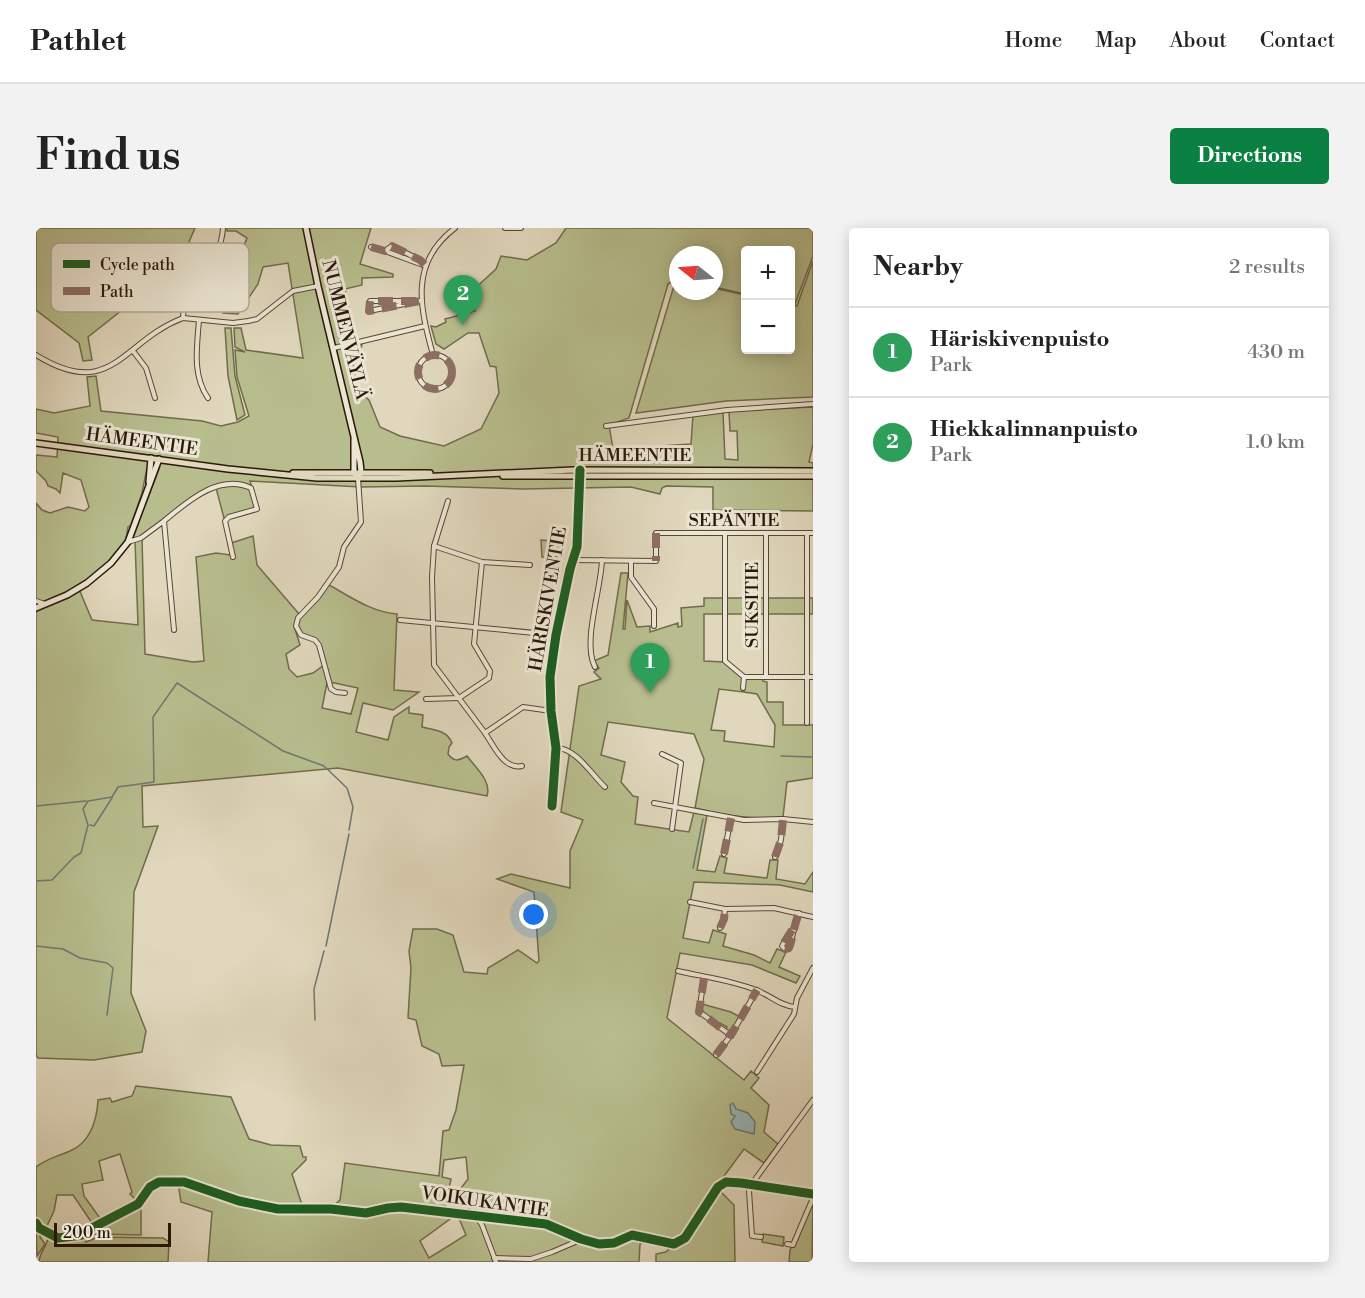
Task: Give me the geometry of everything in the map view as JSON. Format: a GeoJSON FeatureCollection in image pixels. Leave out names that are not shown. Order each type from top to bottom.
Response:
{"type":"FeatureCollection","features":[{"type":"Feature","properties":{"kind":"main road","name":"HÄMEENTIE"},"geometry":{"type":"LineString","coordinates":[[36,443],[279,474],[455,475],[813,471]]}},
{"type":"Feature","properties":{"kind":"main road","name":"HÄMEENTIE"},"geometry":{"type":"LineString","coordinates":[[580,473],[813,476]]}},
{"type":"Feature","properties":{"kind":"street"},"geometry":{"type":"LineString","coordinates":[[220,243],[223,228]]}},
{"type":"Feature","properties":{"kind":"street","name":"NUMMENVÄYLÄ"},"geometry":{"type":"LineString","coordinates":[[306,228],[354,439],[358,474]]}},
{"type":"Feature","properties":{"kind":"street"},"geometry":{"type":"LineString","coordinates":[[433,355],[418,301],[425,266],[436,246],[454,228]]}},
{"type":"Feature","properties":{"kind":"street"},"geometry":{"type":"LineString","coordinates":[[506,228],[521,228]]}},
{"type":"Feature","properties":{"kind":"street"},"geometry":{"type":"LineString","coordinates":[[371,247],[385,251],[392,246],[420,260],[425,266]]}},
{"type":"Feature","properties":{"kind":"street"},"geometry":{"type":"LineString","coordinates":[[36,355],[63,369],[87,373],[104,369],[117,363],[162,328],[183,318],[233,323],[257,319],[288,294],[318,286]]}},
{"type":"Feature","properties":{"kind":"street"},"geometry":{"type":"LineString","coordinates":[[370,301],[418,301],[393,306],[369,311],[370,301]]}},
{"type":"Feature","properties":{"kind":"street"},"geometry":{"type":"LineString","coordinates":[[183,318],[184,312]]}},
{"type":"Feature","properties":{"kind":"street"},"geometry":{"type":"LineString","coordinates":[[199,320],[196,366],[202,390],[208,398]]}},
{"type":"Feature","properties":{"kind":"street"},"geometry":{"type":"LineString","coordinates":[[334,348],[425,326]]}},
{"type":"Feature","properties":{"kind":"street"},"geometry":{"type":"LineString","coordinates":[[133,351],[146,368],[155,398]]}},
{"type":"Feature","properties":{"kind":"street"},"geometry":{"type":"LineString","coordinates":[[433,355],[446,358],[452,368],[451,380],[440,388],[426,386],[418,374],[422,362],[433,355]]}},
{"type":"Feature","properties":{"kind":"street"},"geometry":{"type":"LineString","coordinates":[[606,426],[727,410],[813,405]]}},
{"type":"Feature","properties":{"kind":"street"},"geometry":{"type":"LineString","coordinates":[[36,608],[87,583],[111,563],[128,542],[148,483],[152,458]]}},
{"type":"Feature","properties":{"kind":"street"},"geometry":{"type":"LineString","coordinates":[[148,483],[159,459]]}},
{"type":"Feature","properties":{"kind":"street","name":"HÄRISKIVENTIE"},"geometry":{"type":"LineString","coordinates":[[552,806],[556,748],[551,711],[550,677],[556,635],[577,547],[580,473]]}},
{"type":"Feature","properties":{"kind":"street"},"geometry":{"type":"LineString","coordinates":[[345,693],[336,692],[331,688],[319,645],[315,640],[301,635],[296,626],[298,618],[318,597],[339,567],[344,548],[361,522],[358,474]]}},
{"type":"Feature","properties":{"kind":"street"},"geometry":{"type":"LineString","coordinates":[[128,542],[141,538],[187,502],[217,486],[245,486],[251,488],[257,509],[229,517],[225,521],[233,557]]}},
{"type":"Feature","properties":{"kind":"street"},"geometry":{"type":"LineString","coordinates":[[448,501],[434,546],[432,623],[434,665],[508,765],[522,766]]}},
{"type":"Feature","properties":{"kind":"street"},"geometry":{"type":"LineString","coordinates":[[164,521],[174,630]]}},
{"type":"Feature","properties":{"kind":"street","name":"SEPÄNTIE"},"geometry":{"type":"LineString","coordinates":[[631,561],[656,561],[656,533],[813,533]]}},
{"type":"Feature","properties":{"kind":"street"},"geometry":{"type":"LineString","coordinates":[[725,533],[725,661],[744,677],[813,677]]}},
{"type":"Feature","properties":{"kind":"street","name":"SUKSITIE"},"geometry":{"type":"LineString","coordinates":[[766,533],[766,677]]}},
{"type":"Feature","properties":{"kind":"street"},"geometry":{"type":"LineString","coordinates":[[807,533],[807,723]]}},
{"type":"Feature","properties":{"kind":"street"},"geometry":{"type":"LineString","coordinates":[[434,546],[482,562],[530,565]]}},
{"type":"Feature","properties":{"kind":"street"},"geometry":{"type":"LineString","coordinates":[[573,560],[631,561],[632,577],[654,609],[654,626]]}},
{"type":"Feature","properties":{"kind":"street"},"geometry":{"type":"LineString","coordinates":[[595,667],[591,661],[589,640],[601,579],[602,560]]}},
{"type":"Feature","properties":{"kind":"street"},"geometry":{"type":"LineString","coordinates":[[426,699],[459,698],[489,678],[490,671],[474,644],[482,562]]}},
{"type":"Feature","properties":{"kind":"street"},"geometry":{"type":"LineString","coordinates":[[36,601],[46,604]]}},
{"type":"Feature","properties":{"kind":"street"},"geometry":{"type":"LineString","coordinates":[[400,620],[556,635]]}},
{"type":"Feature","properties":{"kind":"street"},"geometry":{"type":"LineString","coordinates":[[744,677],[744,688]]}},
{"type":"Feature","properties":{"kind":"street"},"geometry":{"type":"LineString","coordinates":[[485,733],[523,707],[551,711]]}},
{"type":"Feature","properties":{"kind":"street"},"geometry":{"type":"LineString","coordinates":[[556,748],[571,753],[605,787]]}},
{"type":"Feature","properties":{"kind":"street"},"geometry":{"type":"LineString","coordinates":[[662,754],[681,762],[672,829]]}},
{"type":"Feature","properties":{"kind":"street"},"geometry":{"type":"LineString","coordinates":[[654,803],[731,818],[813,822]]}},
{"type":"Feature","properties":{"kind":"street"},"geometry":{"type":"LineString","coordinates":[[724,854],[731,818]]}},
{"type":"Feature","properties":{"kind":"street"},"geometry":{"type":"LineString","coordinates":[[775,857],[781,840],[783,819]]}},
{"type":"Feature","properties":{"kind":"street"},"geometry":{"type":"LineString","coordinates":[[690,902],[725,909],[774,908],[813,917]]}},
{"type":"Feature","properties":{"kind":"street"},"geometry":{"type":"LineString","coordinates":[[720,928],[725,909]]}},
{"type":"Feature","properties":{"kind":"street"},"geometry":{"type":"LineString","coordinates":[[792,930],[799,913]]}},
{"type":"Feature","properties":{"kind":"street"},"geometry":{"type":"LineString","coordinates":[[757,1072],[791,1020],[797,998],[813,968]]}},
{"type":"Feature","properties":{"kind":"street"},"geometry":{"type":"LineString","coordinates":[[678,971],[758,990],[786,1006],[795,1007]]}},
{"type":"Feature","properties":{"kind":"street"},"geometry":{"type":"LineString","coordinates":[[705,978],[699,1012],[709,1018],[717,1028],[731,1035]]}},
{"type":"Feature","properties":{"kind":"street"},"geometry":{"type":"LineString","coordinates":[[716,1055],[758,990]]}},
{"type":"Feature","properties":{"kind":"street"},"geometry":{"type":"LineString","coordinates":[[760,1237],[752,1236],[749,1191],[751,1185],[813,1100]]}},
{"type":"Feature","properties":{"kind":"street","name":"VOIKUKANTIE"},"geometry":{"type":"LineString","coordinates":[[36,1223],[39,1228],[58,1238],[82,1235],[138,1204],[150,1187],[159,1182],[184,1182],[256,1206],[278,1209],[332,1209],[366,1213],[388,1208],[401,1208],[546,1224],[581,1239],[608,1244],[632,1235],[666,1243],[681,1242],[718,1187],[726,1182],[813,1194]]}},
{"type":"Feature","properties":{"kind":"street"},"geometry":{"type":"LineString","coordinates":[[787,1244],[793,1245],[813,1198]]}},
{"type":"Feature","properties":{"kind":"street"},"geometry":{"type":"LineString","coordinates":[[477,1216],[495,1260],[531,1259],[581,1239]]}},
{"type":"Feature","properties":{"kind":"green space"},"geometry":{"type":"Polygon","coordinates":[[[36,228],[195,228],[189,243],[51,243],[51,312],[120,312],[88,337],[92,360],[83,361],[79,343],[36,310],[36,228]]]}},
{"type":"Feature","properties":{"kind":"green space"},"geometry":{"type":"Polygon","coordinates":[[[227,228],[371,228],[360,264],[393,274],[393,277],[362,278],[362,285],[345,289],[354,334],[362,345],[353,364],[358,391],[369,400],[380,427],[400,436],[444,446],[481,429],[499,393],[496,367],[490,366],[479,333],[468,333],[444,349],[436,344],[431,326],[436,327],[446,322],[445,319],[475,311],[472,291],[496,269],[501,256],[527,260],[556,243],[566,228],[813,228],[813,256],[795,304],[795,246],[741,246],[741,293],[723,289],[723,246],[669,246],[669,283],[629,418],[609,425],[613,449],[691,444],[693,415],[723,412],[725,459],[738,460],[737,431],[730,431],[729,411],[813,407],[813,444],[809,462],[813,463],[813,511],[713,510],[713,487],[666,486],[662,488],[660,494],[631,487],[523,489],[361,487],[250,481],[258,510],[224,518],[216,488],[191,501],[142,538],[145,654],[193,662],[204,661],[196,557],[216,553],[230,555],[231,543],[253,536],[257,565],[299,614],[294,626],[300,645],[286,654],[289,669],[297,677],[313,673],[324,665],[327,683],[322,708],[351,714],[358,688],[330,682],[320,644],[300,633],[297,625],[299,618],[329,585],[370,607],[397,614],[394,690],[419,692],[393,710],[363,703],[356,732],[388,740],[394,717],[409,707],[409,713],[423,715],[422,727],[447,735],[452,743],[448,754],[452,758],[459,760],[467,756],[485,780],[487,796],[338,768],[142,786],[143,827],[158,826],[134,892],[131,993],[146,1031],[142,1052],[94,1060],[38,1058],[36,1055],[36,606],[44,602],[36,600],[36,503],[42,510],[50,513],[68,507],[85,511],[89,507],[81,480],[63,473],[60,493],[48,486],[36,471],[36,455],[57,457],[58,437],[36,433],[36,409],[54,413],[90,406],[87,377],[96,376],[101,411],[202,421],[221,426],[238,422],[249,416],[237,377],[235,350],[245,352],[235,347],[234,328],[241,328],[246,350],[303,358],[288,263],[263,267],[258,284],[249,298],[249,243],[245,243],[247,238],[236,231],[227,231],[227,228]],[[147,468],[142,493],[120,554],[79,589],[92,620],[138,625],[135,541],[131,542],[159,469],[147,468]]]}},
{"type":"Feature","properties":{"kind":"green space"},"geometry":{"type":"Polygon","coordinates":[[[813,261],[813,397],[726,401],[636,413],[670,300],[723,300],[723,290],[741,294],[741,354],[795,354],[795,306],[797,306],[813,261]]]}},
{"type":"Feature","properties":{"kind":"green space"},"geometry":{"type":"Polygon","coordinates":[[[223,312],[239,312],[238,314],[223,313],[223,312]]]}},
{"type":"Feature","properties":{"kind":"green space"},"geometry":{"type":"Polygon","coordinates":[[[225,328],[231,328],[235,376],[245,415],[237,420],[228,376],[225,328]]]}},
{"type":"Feature","properties":{"kind":"green space"},"geometry":{"type":"Polygon","coordinates":[[[541,540],[563,542],[563,557],[542,557],[541,540]]]}},
{"type":"Feature","properties":{"kind":"green space"},"geometry":{"type":"Polygon","coordinates":[[[621,573],[628,573],[623,629],[625,629],[627,600],[637,627],[650,626],[650,632],[678,623],[678,627],[682,626],[681,608],[704,606],[704,598],[813,598],[813,614],[704,614],[704,661],[724,662],[743,679],[743,692],[719,689],[711,730],[725,731],[724,741],[774,747],[775,725],[757,694],[744,692],[745,679],[762,679],[767,682],[767,702],[783,702],[783,725],[813,725],[813,778],[787,782],[783,817],[739,817],[695,808],[704,759],[694,734],[608,722],[601,755],[625,762],[621,782],[633,796],[638,797],[635,824],[689,832],[694,812],[707,815],[697,870],[715,872],[720,856],[727,858],[724,873],[767,878],[770,860],[778,860],[776,879],[805,884],[813,872],[813,892],[780,885],[694,882],[683,938],[709,943],[713,930],[726,934],[723,946],[754,955],[770,963],[777,949],[786,952],[779,967],[800,976],[796,983],[752,965],[680,953],[667,1018],[744,1080],[751,1071],[759,1078],[751,1088],[769,1105],[764,1132],[778,1144],[764,1163],[744,1149],[684,1237],[674,1242],[632,1234],[613,1242],[599,1242],[587,1240],[546,1223],[473,1215],[458,1192],[468,1179],[466,1157],[444,1160],[442,1177],[451,1179],[444,1212],[401,1206],[366,1212],[331,1208],[340,1200],[345,1163],[439,1176],[443,1131],[449,1130],[456,1110],[464,1065],[442,1066],[439,1054],[422,1046],[416,1020],[408,1018],[411,968],[409,951],[413,929],[437,929],[453,935],[464,972],[487,974],[488,968],[518,950],[537,963],[539,961],[534,892],[497,879],[511,874],[570,888],[570,851],[583,820],[561,812],[579,686],[601,679],[594,672],[599,668],[594,661],[608,655],[621,573]]]}},
{"type":"Feature","properties":{"kind":"green space"},"geometry":{"type":"Polygon","coordinates":[[[702,1004],[731,1012],[740,1017],[728,1032],[725,1030],[727,1027],[720,1023],[718,1026],[701,1012],[702,1004]]]}},
{"type":"Feature","properties":{"kind":"green space"},"geometry":{"type":"Polygon","coordinates":[[[136,1086],[231,1097],[249,1139],[271,1145],[300,1146],[306,1160],[292,1174],[303,1208],[278,1208],[239,1200],[177,1180],[148,1186],[136,1200],[130,1194],[132,1192],[120,1154],[99,1161],[103,1180],[82,1184],[84,1196],[102,1221],[94,1226],[73,1195],[57,1195],[54,1211],[45,1230],[39,1227],[36,1220],[36,1167],[70,1151],[83,1142],[94,1123],[98,1100],[110,1098],[112,1102],[132,1096],[136,1086]]]}},
{"type":"Feature","properties":{"kind":"green space"},"geometry":{"type":"Polygon","coordinates":[[[178,1183],[256,1207],[278,1210],[330,1210],[366,1215],[388,1209],[401,1209],[450,1216],[450,1219],[420,1241],[429,1258],[466,1235],[458,1216],[520,1221],[545,1226],[587,1243],[599,1245],[632,1237],[648,1240],[640,1244],[639,1262],[208,1262],[212,1212],[181,1202],[178,1183]]]}},
{"type":"Feature","properties":{"kind":"green space"},"geometry":{"type":"Polygon","coordinates":[[[718,1189],[734,1205],[735,1262],[656,1262],[656,1254],[666,1252],[686,1239],[718,1189]]]}},
{"type":"Feature","properties":{"kind":"green space"},"geometry":{"type":"Polygon","coordinates":[[[813,1202],[812,1262],[789,1262],[790,1250],[813,1202]]]}},
{"type":"Feature","properties":{"kind":"green space"},"geometry":{"type":"Polygon","coordinates":[[[138,1205],[141,1207],[141,1235],[93,1234],[93,1229],[138,1205]]]}},
{"type":"Feature","properties":{"kind":"green space"},"geometry":{"type":"Polygon","coordinates":[[[36,1226],[43,1232],[40,1237],[45,1244],[37,1256],[36,1226]]]}},
{"type":"Feature","properties":{"kind":"green space"},"geometry":{"type":"Polygon","coordinates":[[[763,1234],[784,1237],[783,1246],[762,1242],[763,1234]]]}},
{"type":"Feature","properties":{"kind":"green space"},"geometry":{"type":"Polygon","coordinates":[[[49,1236],[57,1239],[82,1237],[86,1242],[98,1237],[163,1238],[169,1242],[168,1262],[39,1262],[49,1236]]]}},
{"type":"Feature","properties":{"kind":"water"},"geometry":{"type":"Polygon","coordinates":[[[733,1103],[736,1109],[748,1113],[755,1122],[754,1134],[735,1129],[731,1122],[735,1116],[731,1114],[730,1105],[733,1103]]]}},
{"type":"Feature","properties":{"kind":"waterway"},"geometry":{"type":"LineString","coordinates":[[36,881],[52,880],[74,857],[81,853],[88,825],[83,809],[88,801],[112,797],[118,787],[154,782],[153,717],[177,683],[283,751],[324,766],[347,788],[353,807],[349,830]]}},
{"type":"Feature","properties":{"kind":"waterway"},"geometry":{"type":"LineString","coordinates":[[781,756],[813,757]]}},
{"type":"Feature","properties":{"kind":"waterway"},"geometry":{"type":"LineString","coordinates":[[90,825],[94,826],[112,798]]}},
{"type":"Feature","properties":{"kind":"waterway"},"geometry":{"type":"LineString","coordinates":[[36,806],[86,801]]}},
{"type":"Feature","properties":{"kind":"waterway"},"geometry":{"type":"LineString","coordinates":[[693,868],[703,819]]}},
{"type":"Feature","properties":{"kind":"waterway"},"geometry":{"type":"LineString","coordinates":[[326,946],[349,834]]}},
{"type":"Feature","properties":{"kind":"waterway"},"geometry":{"type":"LineString","coordinates":[[36,946],[63,949],[80,958],[107,963],[113,968],[107,1015]]}},
{"type":"Feature","properties":{"kind":"waterway"},"geometry":{"type":"LineString","coordinates":[[315,1020],[314,989],[324,951]]}},
{"type":"Feature","properties":{"kind":"marked path"},"geometry":{"type":"LineString","coordinates":[[371,247],[385,251],[392,246],[420,260],[426,266]]}},
{"type":"Feature","properties":{"kind":"marked path"},"geometry":{"type":"LineString","coordinates":[[416,301],[370,301],[369,311],[420,301]]}},
{"type":"Feature","properties":{"kind":"marked path"},"geometry":{"type":"LineString","coordinates":[[435,355],[447,360],[452,372],[447,384],[435,389],[423,384],[418,372],[423,360],[435,355]]}},
{"type":"Feature","properties":{"kind":"marked path"},"geometry":{"type":"LineString","coordinates":[[656,533],[656,561]]}},
{"type":"Feature","properties":{"kind":"marked path"},"geometry":{"type":"LineString","coordinates":[[724,854],[731,818]]}},
{"type":"Feature","properties":{"kind":"marked path"},"geometry":{"type":"LineString","coordinates":[[775,857],[781,840],[783,819]]}},
{"type":"Feature","properties":{"kind":"marked path"},"geometry":{"type":"LineString","coordinates":[[720,928],[725,909]]}},
{"type":"Feature","properties":{"kind":"marked path"},"geometry":{"type":"LineString","coordinates":[[792,930],[782,946],[785,949],[789,948],[799,913]]}},
{"type":"Feature","properties":{"kind":"marked path"},"geometry":{"type":"LineString","coordinates":[[704,978],[699,1012],[731,1035],[757,990]]}},
{"type":"Feature","properties":{"kind":"marked path"},"geometry":{"type":"LineString","coordinates":[[716,1055],[731,1035]]}},
{"type":"Feature","properties":{"kind":"cycle path"},"geometry":{"type":"LineString","coordinates":[[552,806],[556,748],[551,711],[550,677],[556,635],[577,547],[580,470]]}},
{"type":"Feature","properties":{"kind":"cycle path"},"geometry":{"type":"LineString","coordinates":[[36,1223],[39,1228],[58,1238],[82,1235],[138,1204],[150,1187],[159,1182],[184,1182],[239,1201],[278,1209],[331,1209],[366,1213],[401,1207],[546,1224],[599,1244],[614,1243],[632,1235],[674,1244],[685,1238],[718,1187],[726,1182],[813,1194]]}},
{"type":"Feature","properties":{"kind":"place","name":"Hiekkalinnanpuisto"},"geometry":{"type":"Point","coordinates":[463,325]}},
{"type":"Feature","properties":{"kind":"place","name":"Häriskivenpuisto"},"geometry":{"type":"Point","coordinates":[650,693]}}]}
